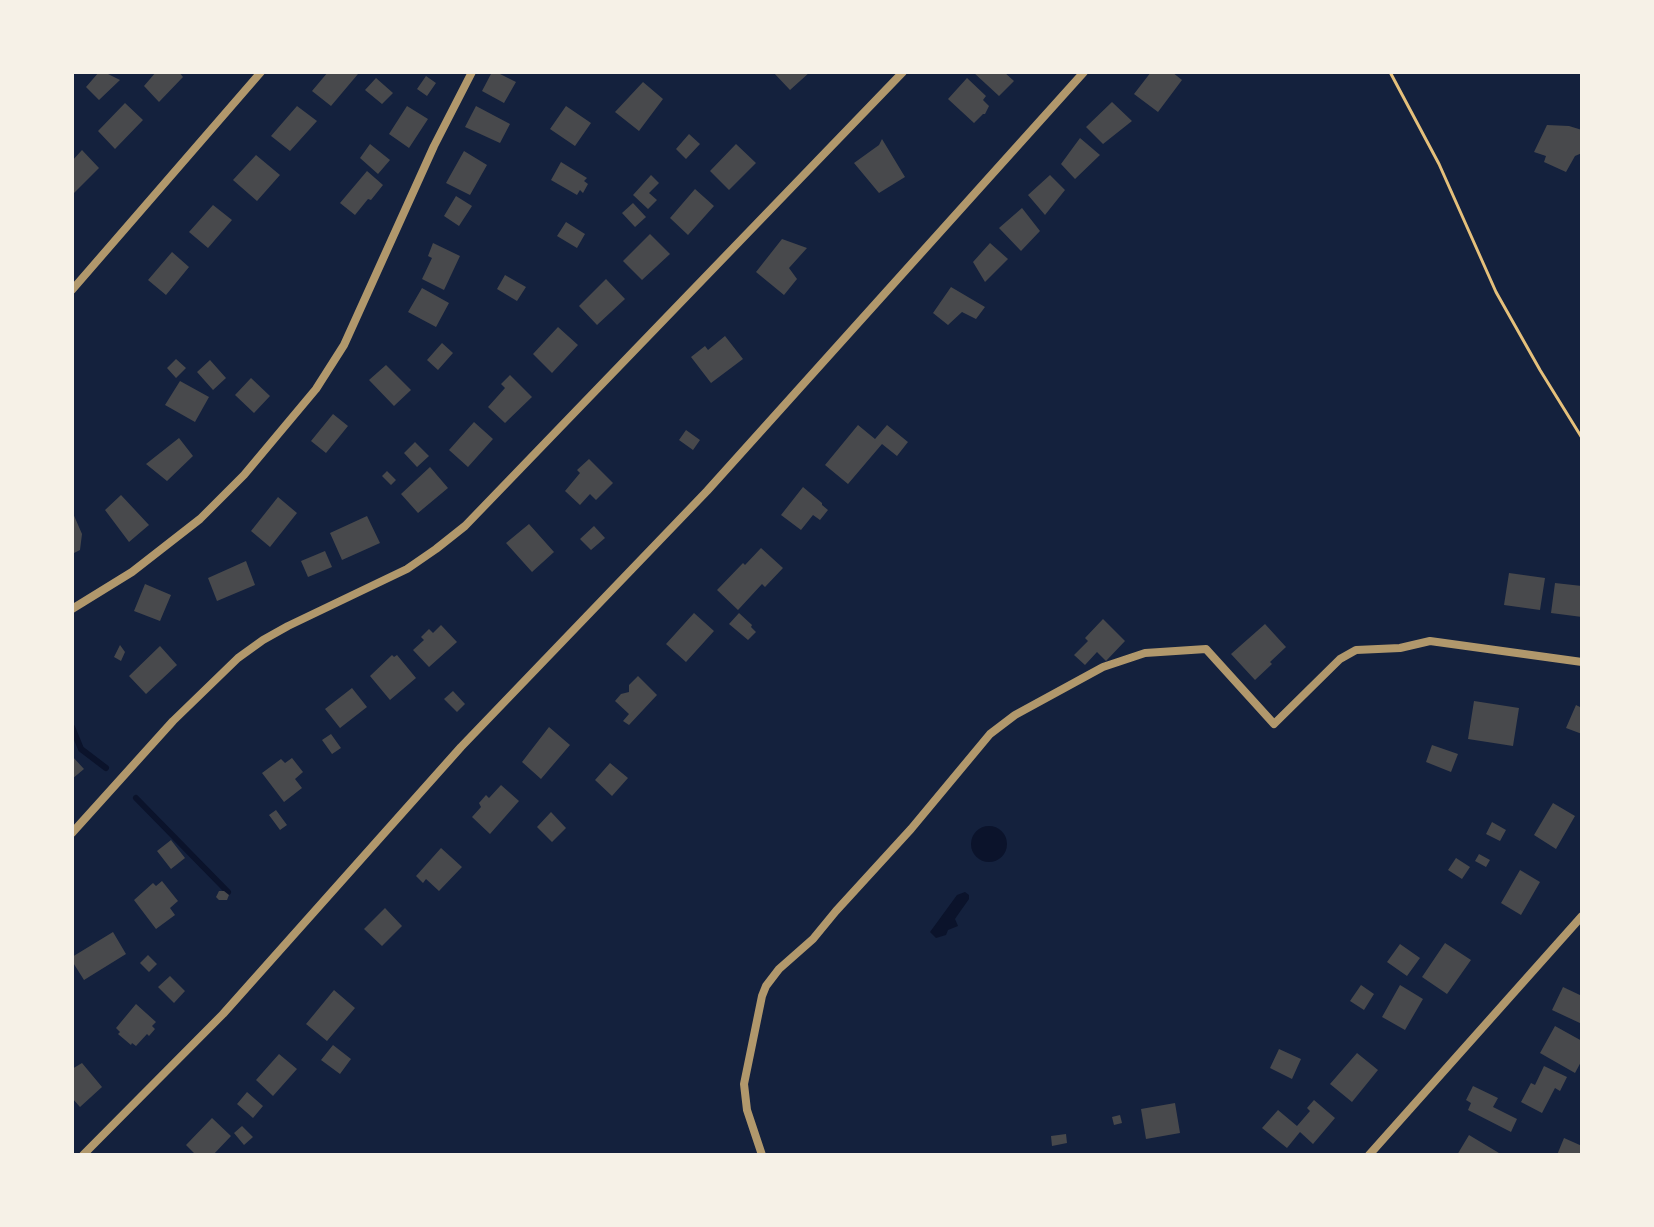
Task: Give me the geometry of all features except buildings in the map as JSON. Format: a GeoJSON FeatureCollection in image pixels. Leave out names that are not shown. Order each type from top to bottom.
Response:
{"type":"FeatureCollection","features":[{"type":"Feature","properties":{"kind":"street"},"geometry":{"type":"LineString","coordinates":[[72,290],[261,72]]}},
{"type":"Feature","properties":{"kind":"street"},"geometry":{"type":"LineString","coordinates":[[72,609],[132,572],[200,519],[244,475],[316,389],[344,345],[421,174],[472,72]]}},
{"type":"Feature","properties":{"kind":"street"},"geometry":{"type":"LineString","coordinates":[[72,833],[173,721],[238,658],[288,626],[407,569],[465,526],[903,72]]}},
{"type":"Feature","properties":{"kind":"street"},"geometry":{"type":"LineString","coordinates":[[83,1155],[223,1014],[461,747],[707,491],[1084,72]]}},
{"type":"Feature","properties":{"kind":"street"},"geometry":{"type":"LineString","coordinates":[[762,1155],[747,1110],[744,1084],[759,1005],[766,986],[779,969],[813,939],[911,829],[990,734],[1015,715],[1103,667],[1145,653],[1206,649],[1274,724],[1340,659],[1356,650],[1400,648],[1430,641],[1582,662]]}},
{"type":"Feature","properties":{"kind":"street"},"geometry":{"type":"LineString","coordinates":[[1369,1155],[1582,916]]}},
{"type":"Feature","properties":{"kind":"path"},"geometry":{"type":"LineString","coordinates":[[1390,72],[1439,164],[1496,292],[1582,438]]}},
{"type":"Feature","properties":{"kind":"water"},"geometry":{"type":"Polygon","coordinates":[[[989,826],[1002,831],[1007,844],[1002,857],[989,862],[976,857],[971,844],[976,831],[989,826]]]}},
{"type":"Feature","properties":{"kind":"water"},"geometry":{"type":"Polygon","coordinates":[[[965,892],[969,899],[955,919],[958,926],[936,938],[930,932],[957,895],[965,892]]]}},
{"type":"Feature","properties":{"kind":"waterway"},"geometry":{"type":"LineString","coordinates":[[72,727],[81,749],[106,768]]}},
{"type":"Feature","properties":{"kind":"waterway"},"geometry":{"type":"LineString","coordinates":[[136,798],[228,892]]}}]}
